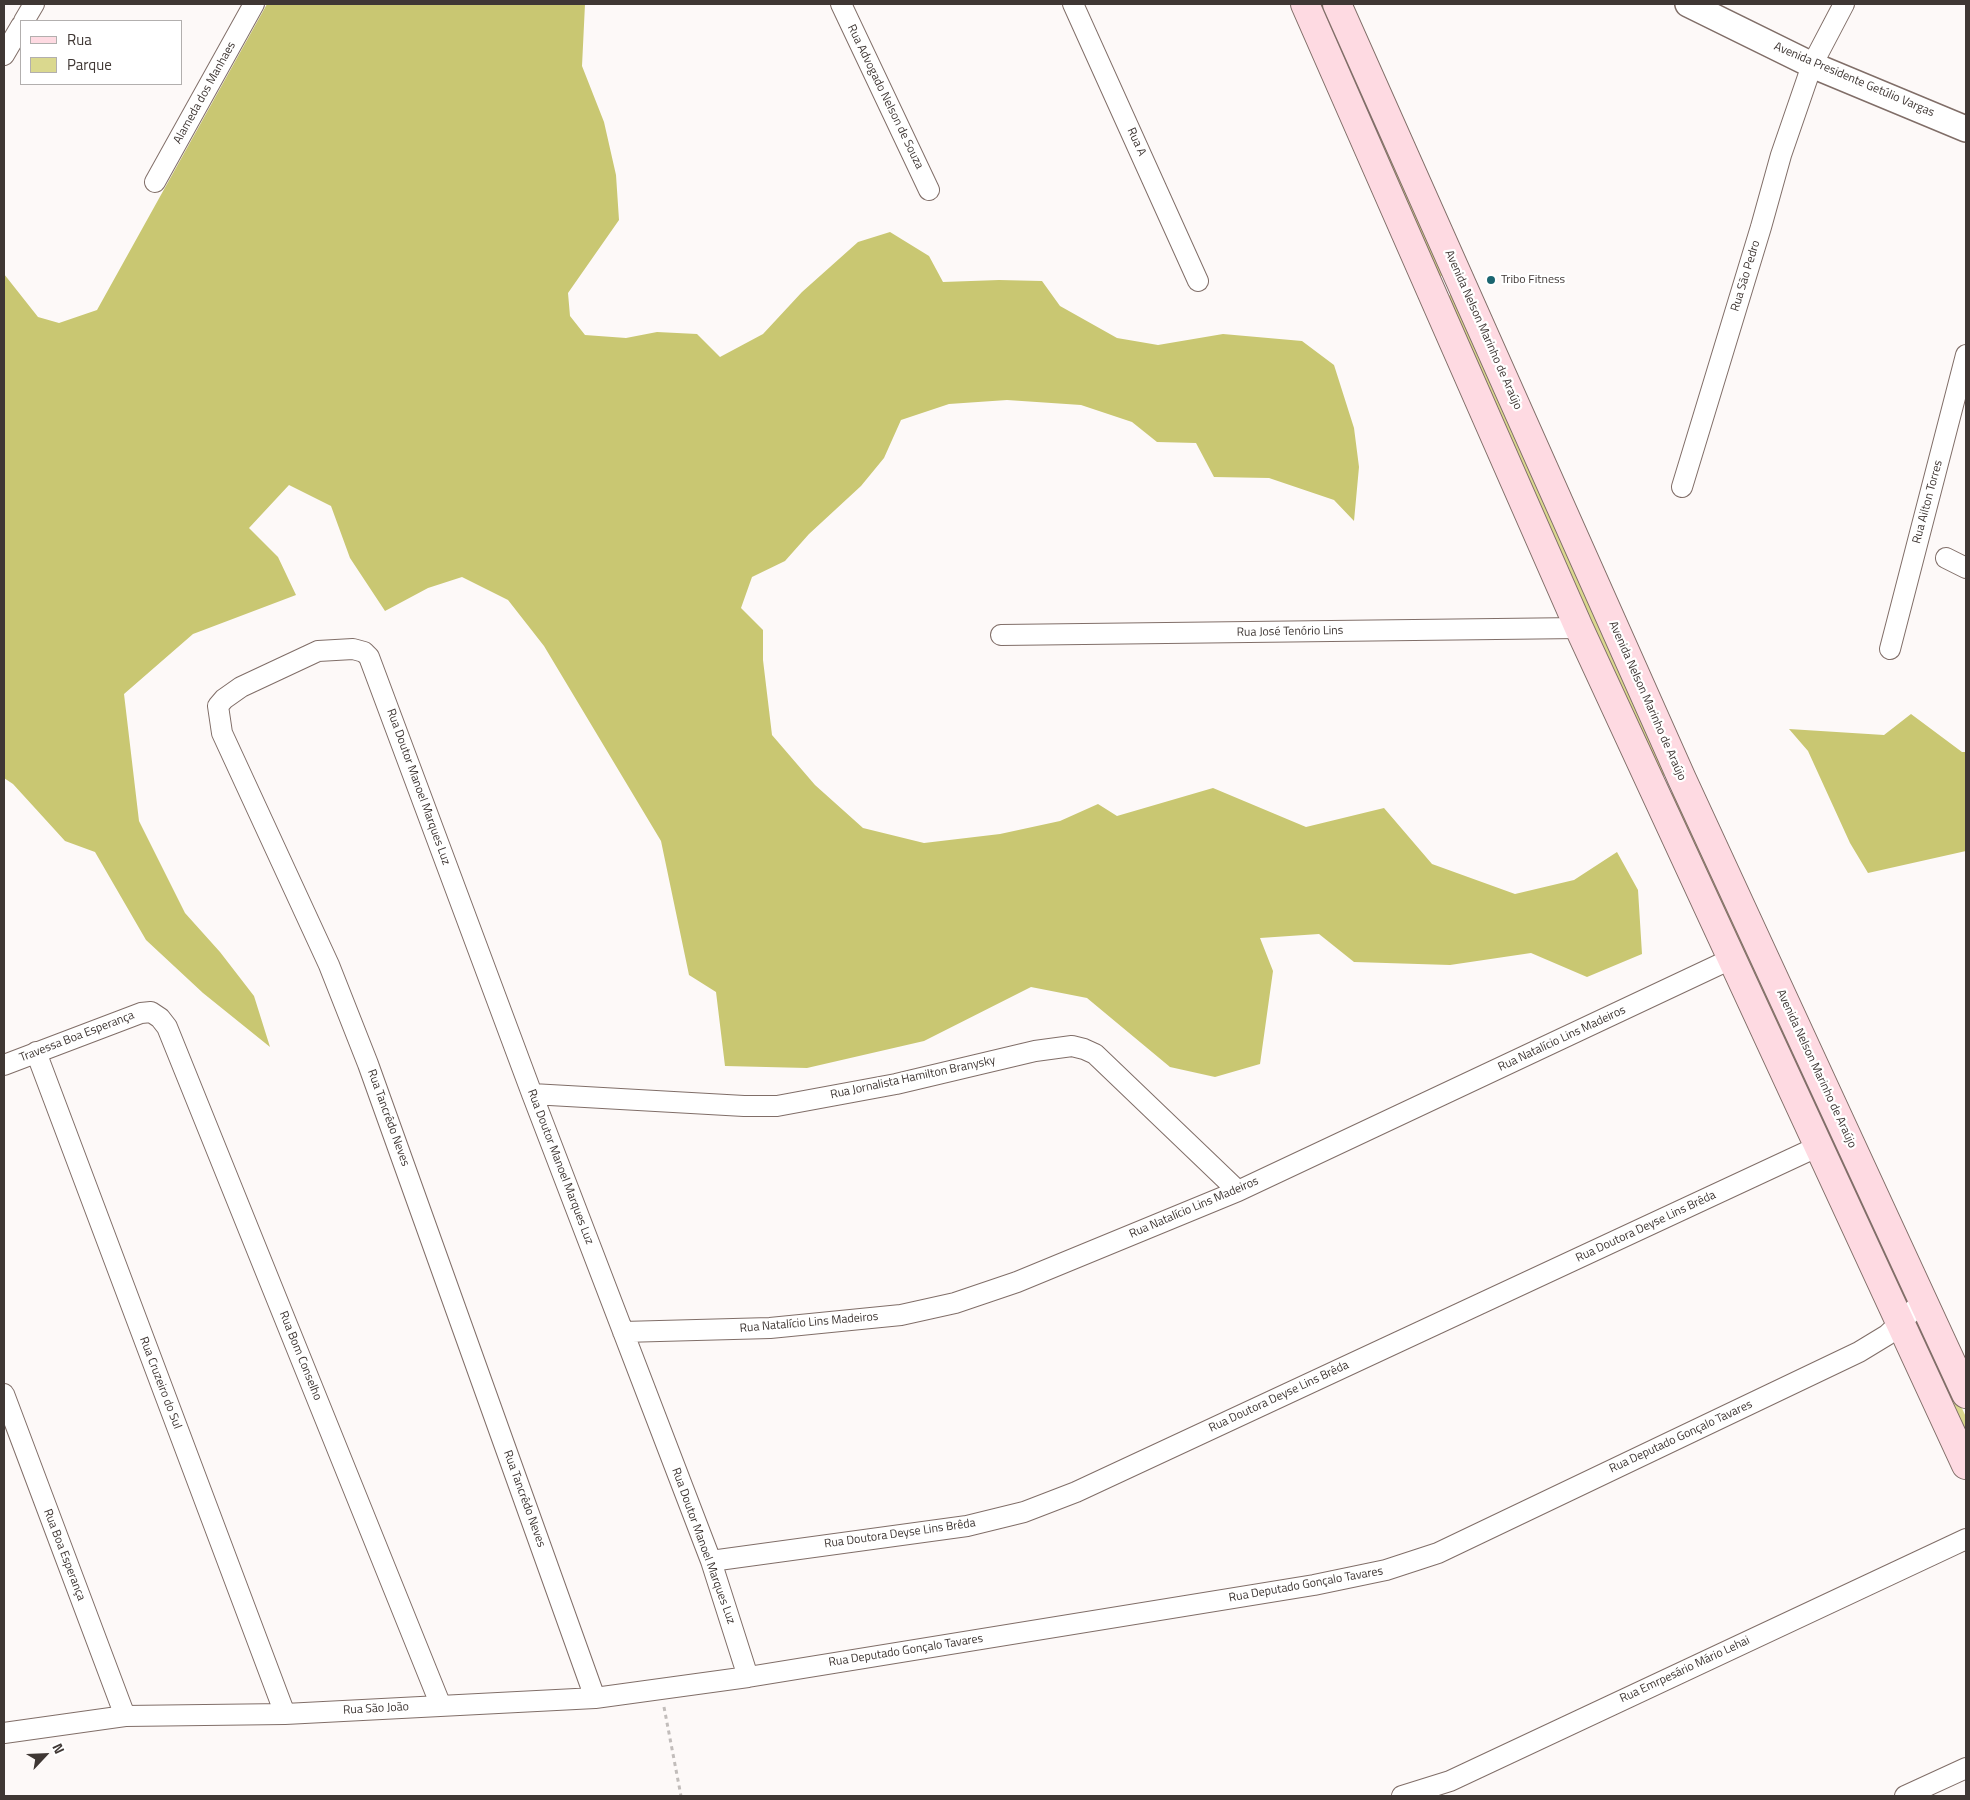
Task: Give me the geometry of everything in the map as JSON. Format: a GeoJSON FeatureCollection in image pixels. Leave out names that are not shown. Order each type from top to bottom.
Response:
{"type":"FeatureCollection","features":[{"type":"Feature","properties":{"kind":"main road"},"geometry":{"type":"LineString","coordinates":[[1305,4],[1579,628],[1966,1465]]}},
{"type":"Feature","properties":{"kind":"main road","name":"Avenida Nelson Marinho de Araújo"},"geometry":{"type":"LineString","coordinates":[[1337,4],[1682,779],[1966,1394]]}},
{"type":"Feature","properties":{"kind":"main road"},"geometry":{"type":"LineString","coordinates":[[1432,292],[1448,283],[1462,284]]}},
{"type":"Feature","properties":{"kind":"main road"},"geometry":{"type":"LineString","coordinates":[[1653,790],[1682,779]]}},
{"type":"Feature","properties":{"kind":"street"},"geometry":{"type":"LineString","coordinates":[[25,20],[34,4]]}},
{"type":"Feature","properties":{"kind":"street","name":"Alameda dos Manhaes"},"geometry":{"type":"LineString","coordinates":[[155,182],[254,4]]}},
{"type":"Feature","properties":{"kind":"street","name":"Rua Advogado Nelson de Souza"},"geometry":{"type":"LineString","coordinates":[[841,4],[929,190]]}},
{"type":"Feature","properties":{"kind":"street","name":"Rua A"},"geometry":{"type":"LineString","coordinates":[[1073,4],[1198,281]]}},
{"type":"Feature","properties":{"kind":"street","name":"Avenida Presidente Getúlio Vargas"},"geometry":{"type":"LineString","coordinates":[[1688,4],[1812,65],[1966,129]]}},
{"type":"Feature","properties":{"kind":"street","name":"Rua São Pedro"},"geometry":{"type":"LineString","coordinates":[[1682,487],[1781,155],[1812,65],[1844,4]]}},
{"type":"Feature","properties":{"kind":"street"},"geometry":{"type":"LineString","coordinates":[[4,55],[20,28]]}},
{"type":"Feature","properties":{"kind":"street","name":"Rua Ailton Torres"},"geometry":{"type":"LineString","coordinates":[[1890,649],[1966,355]]}},
{"type":"Feature","properties":{"kind":"street"},"geometry":{"type":"LineString","coordinates":[[1946,558],[1966,568]]}},
{"type":"Feature","properties":{"kind":"street","name":"Rua José Tenório Lins"},"geometry":{"type":"LineString","coordinates":[[1001,635],[1579,628]]}},
{"type":"Feature","properties":{"kind":"street","name":"Rua Tancrêdo Neves"},"geometry":{"type":"LineString","coordinates":[[369,657],[364,652],[353,649],[318,651],[241,686],[218,706],[219,720],[222,733],[329,966],[368,1064],[595,1698]]}},
{"type":"Feature","properties":{"kind":"street","name":"Rua Doutor Manoel Marques Luz"},"geometry":{"type":"LineString","coordinates":[[369,657],[532,1094],[711,1561],[748,1677]]}},
{"type":"Feature","properties":{"kind":"street","name":"Rua Natalício Lins Madeiros"},"geometry":{"type":"LineString","coordinates":[[623,1332],[770,1328],[902,1314],[955,1303],[1016,1282],[1238,1191],[1731,959]]}},
{"type":"Feature","properties":{"kind":"street","name":"Travessa Boa Esperança"},"geometry":{"type":"LineString","coordinates":[[4,1065],[141,1013],[151,1012]]}},
{"type":"Feature","properties":{"kind":"street","name":"Rua Bom Conselho"},"geometry":{"type":"LineString","coordinates":[[151,1012],[160,1018],[167,1027],[441,1706]]}},
{"type":"Feature","properties":{"kind":"street","name":"Rua Jornalista Hamilton Branysky"},"geometry":{"type":"LineString","coordinates":[[532,1094],[777,1106],[896,1084],[1034,1051],[1072,1046],[1084,1048],[1095,1054],[1238,1191]]}},
{"type":"Feature","properties":{"kind":"street","name":"Rua Cruzeiro do Sul"},"geometry":{"type":"LineString","coordinates":[[36,1052],[285,1714]]}},
{"type":"Feature","properties":{"kind":"street","name":"Rua Doutora Deyse Lins Brêda"},"geometry":{"type":"LineString","coordinates":[[711,1561],[967,1526],[1024,1512],[1076,1492],[1819,1146]]}},
{"type":"Feature","properties":{"kind":"street","name":"Rua Deputado Gonçalo Tavares"},"geometry":{"type":"LineString","coordinates":[[748,1677],[1314,1585],[1386,1570],[1438,1552],[1859,1352],[1887,1335],[1923,1301]]}},
{"type":"Feature","properties":{"kind":"street","name":"Rua Boa Esperança"},"geometry":{"type":"LineString","coordinates":[[4,1394],[125,1716]]}},
{"type":"Feature","properties":{"kind":"street","name":"Rua Emrpesário Mário Lehai"},"geometry":{"type":"LineString","coordinates":[[1402,1796],[1450,1780],[1966,1538]]}},
{"type":"Feature","properties":{"kind":"street","name":"Rua São João"},"geometry":{"type":"LineString","coordinates":[[4,1733],[125,1716],[285,1714],[595,1698],[748,1677]]}},
{"type":"Feature","properties":{"kind":"street"},"geometry":{"type":"LineString","coordinates":[[1905,1796],[1966,1768]]}},
{"type":"Feature","properties":{"kind":"path"},"geometry":{"type":"LineString","coordinates":[[661,1689],[681,1796]]}},
{"type":"Feature","properties":{"kind":"green space"},"geometry":{"type":"Polygon","coordinates":[[[1313,4],[1330,4],[1448,274],[1438,277],[1313,4]]]}},
{"type":"Feature","properties":{"kind":"green space"},"geometry":{"type":"Polygon","coordinates":[[[1455,293],[1666,766],[1665,775],[1659,779],[1448,296],[1455,293]]]}},
{"type":"Feature","properties":{"kind":"green space"},"geometry":{"type":"Polygon","coordinates":[[[1676,791],[1912,1297],[1909,1304],[1902,1305],[1667,795],[1676,791]]]}},
{"type":"Feature","properties":{"kind":"green space"},"geometry":{"type":"Polygon","coordinates":[[[1920,1328],[1927,1333],[1966,1417],[1966,1455],[1912,1332],[1920,1328]]]}},
{"type":"Feature","properties":{"kind":"shaded area"},"geometry":{"type":"Polygon","coordinates":[[[267,4],[585,4],[582,66],[604,122],[616,175],[619,220],[568,293],[570,316],[585,335],[626,338],[657,332],[697,334],[720,357],[763,334],[802,292],[858,242],[890,232],[929,256],[943,282],[1042,281],[1060,306],[1117,338],[1158,345],[1223,334],[1302,341],[1334,365],[1354,428],[1359,467],[1354,521],[1334,500],[1269,478],[1214,477],[1196,443],[1157,442],[1132,422],[1081,405],[1007,400],[949,404],[901,420],[884,458],[861,486],[809,534],[785,561],[752,577],[741,608],[763,630],[763,660],[772,735],[815,785],[863,828],[924,843],[1000,834],[1060,821],[1098,804],[1117,816],[1213,788],[1306,827],[1384,808],[1432,864],[1515,894],[1574,880],[1617,852],[1638,890],[1642,954],[1587,977],[1531,953],[1450,965],[1354,962],[1319,934],[1260,938],[1273,971],[1260,1064],[1215,1077],[1170,1067],[1087,998],[1031,987],[924,1041],[807,1068],[725,1066],[716,992],[689,975],[661,841],[544,646],[508,600],[462,577],[428,588],[385,611],[350,558],[331,506],[289,485],[249,528],[278,557],[296,595],[193,634],[124,694],[139,821],[185,913],[220,952],[254,996],[270,1047],[203,993],[146,940],[95,852],[65,841],[13,784],[4,778],[4,274],[38,317],[59,323],[97,310],[267,4]]]}},
{"type":"Feature","properties":{"kind":"shaded area"},"geometry":{"type":"Polygon","coordinates":[[[1911,714],[1962,752],[1966,752],[1966,851],[1868,873],[1850,843],[1808,751],[1789,729],[1884,735],[1911,714]]]}},
{"type":"Feature","properties":{"kind":"place","name":"Tribo Fitness"},"geometry":{"type":"Point","coordinates":[1491,280]}}]}
